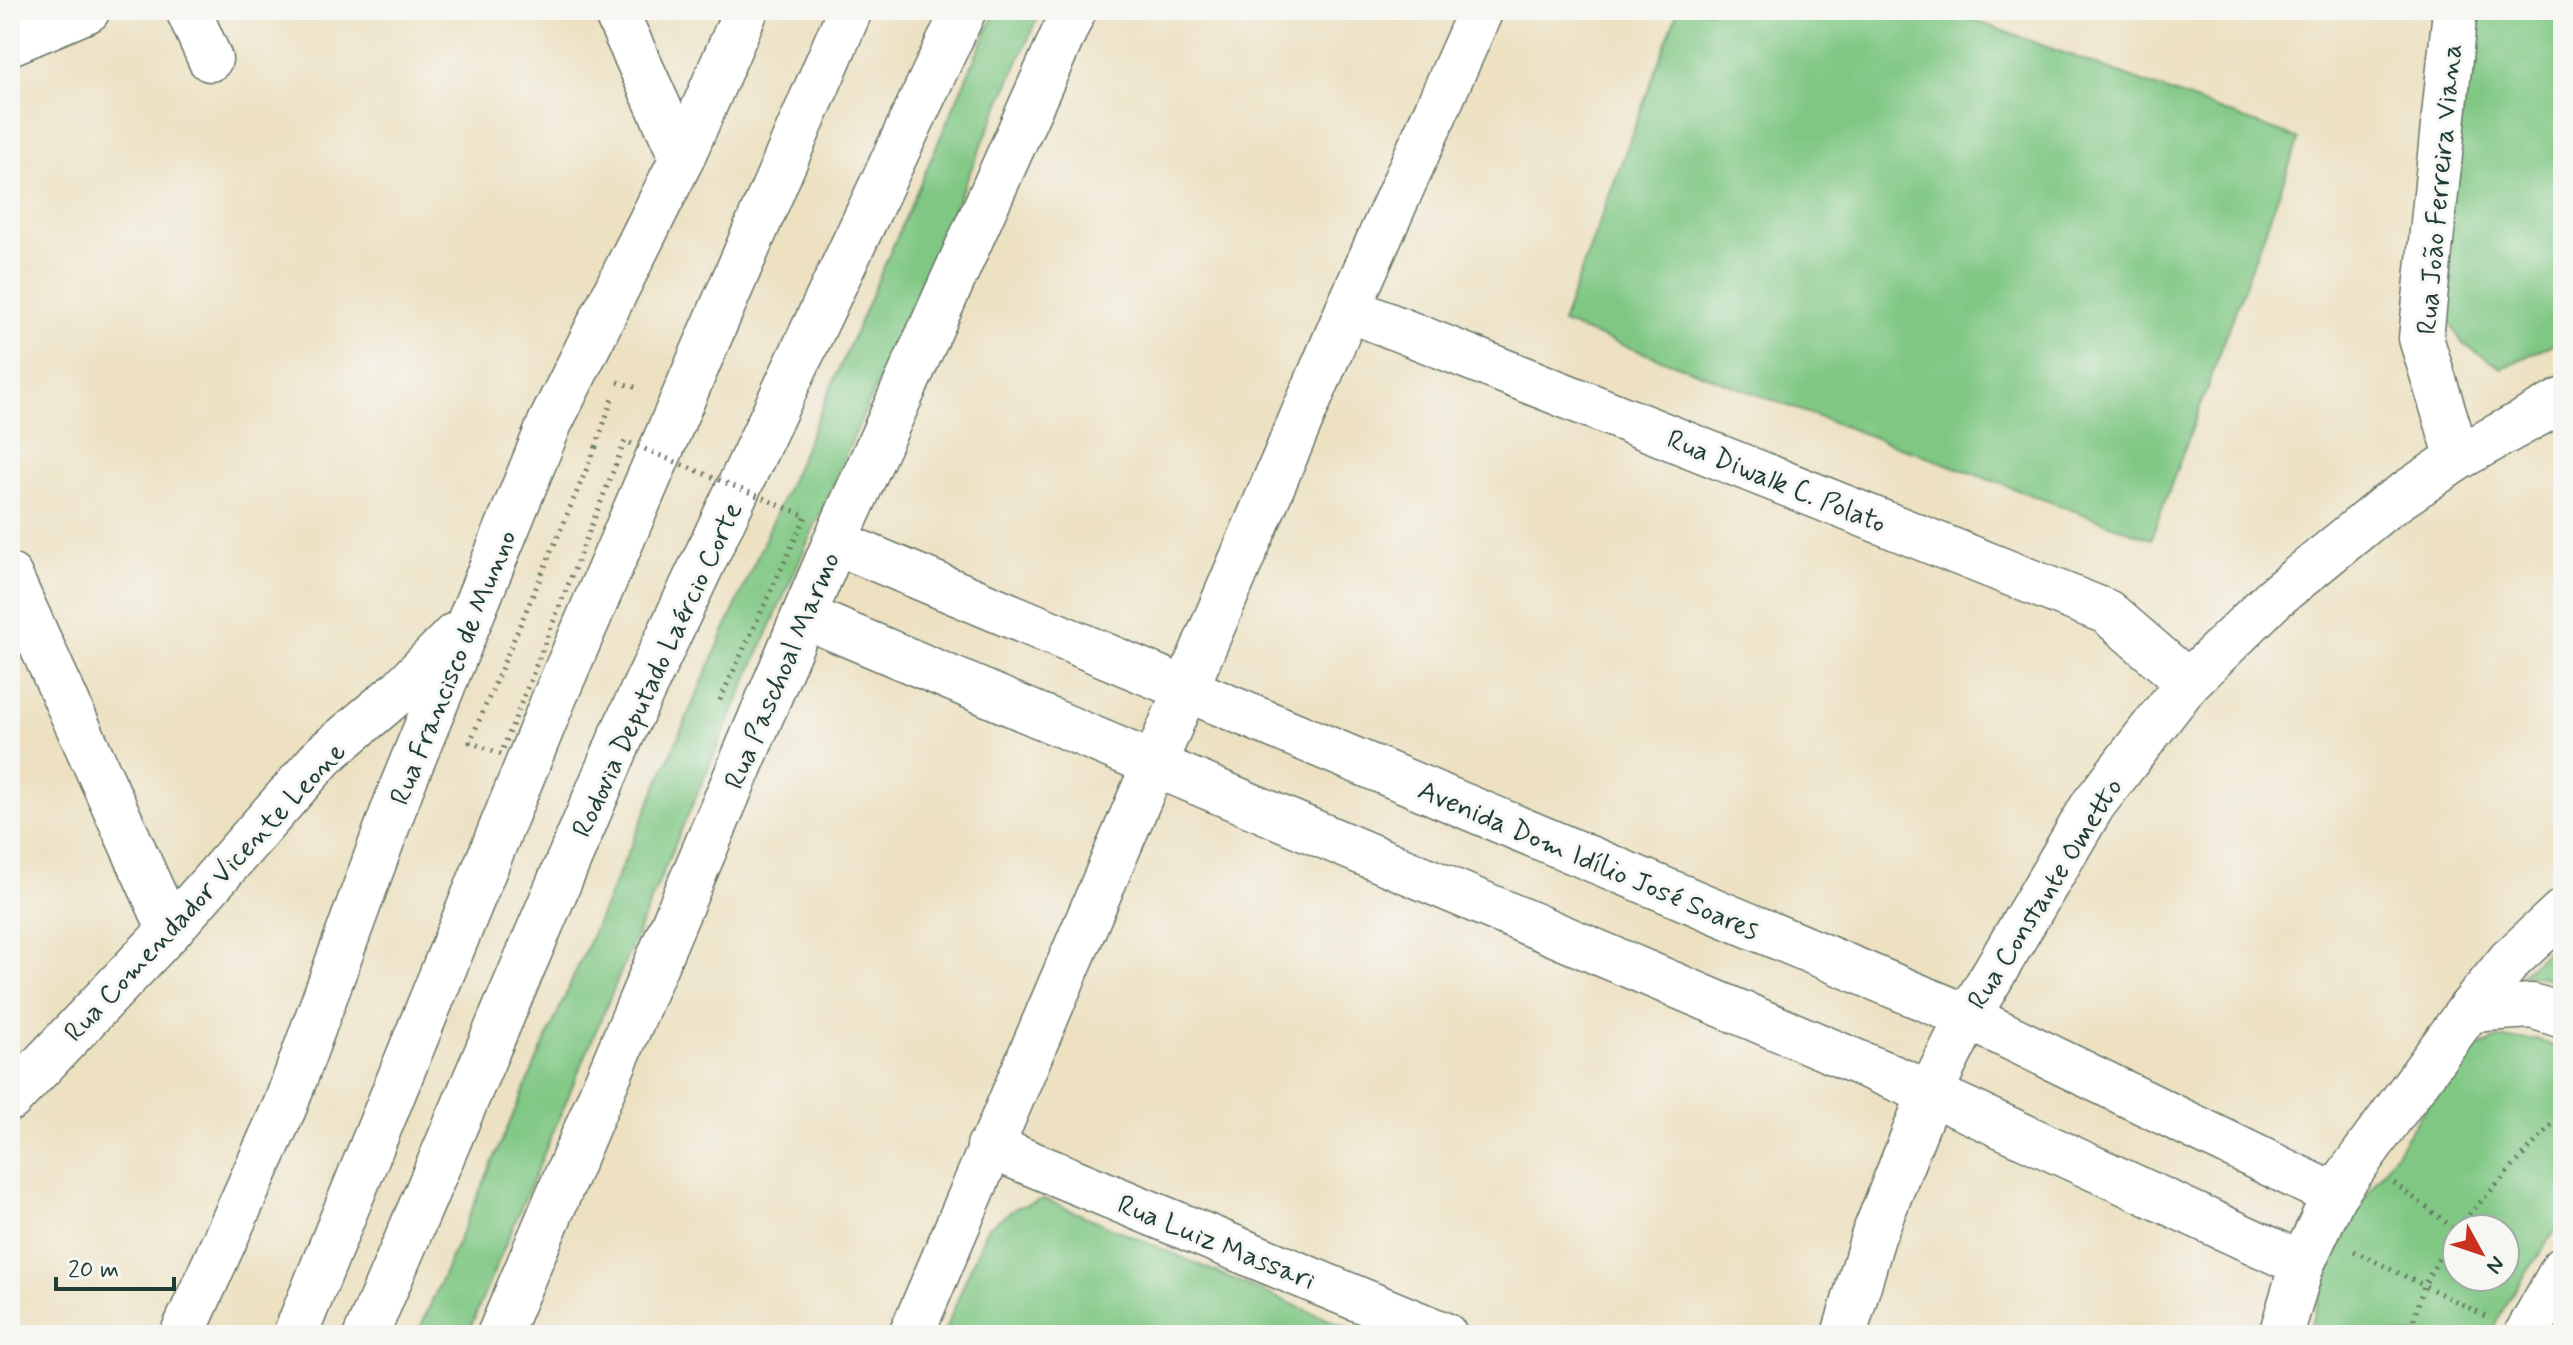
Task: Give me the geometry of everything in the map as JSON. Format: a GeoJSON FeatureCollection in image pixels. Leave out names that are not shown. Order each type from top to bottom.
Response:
{"type":"FeatureCollection","features":[{"type":"Feature","properties":{"kind":"main road"},"geometry":{"type":"LineString","coordinates":[[10,43],[88,10]]}},
{"type":"Feature","properties":{"kind":"main road"},"geometry":{"type":"LineString","coordinates":[[188,10],[210,59]]}},
{"type":"Feature","properties":{"kind":"main road"},"geometry":{"type":"LineString","coordinates":[[615,10],[682,158]]}},
{"type":"Feature","properties":{"kind":"main road","name":"Rua Francisco de Munno"},"geometry":{"type":"LineString","coordinates":[[182,1335],[285,1106],[401,789],[550,423],[682,158],[746,10]]}},
{"type":"Feature","properties":{"kind":"main road"},"geometry":{"type":"LineString","coordinates":[[295,1335],[553,701],[850,10]]}},
{"type":"Feature","properties":{"kind":"main road","name":"Rodovia Deputado Laércio Corte"},"geometry":{"type":"LineString","coordinates":[[366,1335],[625,728],[964,10]]}},
{"type":"Feature","properties":{"kind":"main road","name":"Rua Paschoal Marmo"},"geometry":{"type":"LineString","coordinates":[[499,1335],[835,542],[1074,10]]}},
{"type":"Feature","properties":{"kind":"main road"},"geometry":{"type":"LineString","coordinates":[[911,1335],[1348,309],[1481,10]]}},
{"type":"Feature","properties":{"kind":"main road","name":"Rua João Ferreira Viana"},"geometry":{"type":"LineString","coordinates":[[2455,10],[2421,338],[2458,458]]}},
{"type":"Feature","properties":{"kind":"main road","name":"Rua Diwalk C. Polato"},"geometry":{"type":"LineString","coordinates":[[1348,309],[2107,612],[2188,682]]}},
{"type":"Feature","properties":{"kind":"main road","name":"Rua Constante Ometto"},"geometry":{"type":"LineString","coordinates":[[1844,1335],[1873,1237],[1930,1093],[1968,1017],[2093,805],[2188,682],[2274,598],[2384,508],[2458,458],[2563,400]]}},
{"type":"Feature","properties":{"kind":"main road","name":"Avenida Dom Idílio José Soares"},"geometry":{"type":"LineString","coordinates":[[835,542],[1968,1017],[2318,1231]]}},
{"type":"Feature","properties":{"kind":"main road"},"geometry":{"type":"LineString","coordinates":[[10,576],[170,930]]}},
{"type":"Feature","properties":{"kind":"main road"},"geometry":{"type":"LineString","coordinates":[[804,616],[1930,1093],[2318,1231]]}},
{"type":"Feature","properties":{"kind":"main road","name":"Rua Comendador Vicente Leone"},"geometry":{"type":"LineString","coordinates":[[10,1099],[170,930],[324,755],[402,689],[471,619]]}},
{"type":"Feature","properties":{"kind":"main road"},"geometry":{"type":"LineString","coordinates":[[2281,1335],[2318,1231],[2362,1158],[2469,1010],[2510,960],[2563,911]]}},
{"type":"Feature","properties":{"kind":"main road"},"geometry":{"type":"LineString","coordinates":[[2469,1010],[2532,1006],[2563,1016]]}},
{"type":"Feature","properties":{"kind":"main road","name":"Rua Luiz Massari"},"geometry":{"type":"LineString","coordinates":[[989,1146],[1445,1335]]}},
{"type":"Feature","properties":{"kind":"main road"},"geometry":{"type":"LineString","coordinates":[[2513,1329],[2563,1271]]}},
{"type":"Feature","properties":{"kind":"path"},"geometry":{"type":"LineString","coordinates":[[638,399],[641,388],[618,381],[596,447],[470,742],[501,754],[625,441],[806,516],[719,702]]}},
{"type":"Feature","properties":{"kind":"path"},"geometry":{"type":"LineString","coordinates":[[2471,1213],[2563,1112]]}},
{"type":"Feature","properties":{"kind":"path"},"geometry":{"type":"LineString","coordinates":[[2362,1158],[2441,1219]]}},
{"type":"Feature","properties":{"kind":"path"},"geometry":{"type":"LineString","coordinates":[[2318,1231],[2513,1329]]}},
{"type":"Feature","properties":{"kind":"path"},"geometry":{"type":"LineString","coordinates":[[2409,1335],[2424,1285],[2441,1256]]}},
{"type":"Feature","properties":{"kind":"green space"},"geometry":{"type":"Polygon","coordinates":[[[996,10],[1041,10],[675,844],[467,1335],[417,1335],[996,10]]]}},
{"type":"Feature","properties":{"kind":"green space"},"geometry":{"type":"Polygon","coordinates":[[[1678,10],[1946,10],[2299,139],[2151,539],[1562,323],[1678,10]]]}},
{"type":"Feature","properties":{"kind":"green space"},"geometry":{"type":"Polygon","coordinates":[[[2464,10],[2563,10],[2563,339],[2502,368],[2463,344],[2438,302],[2464,10]]]}},
{"type":"Feature","properties":{"kind":"green space"},"geometry":{"type":"Polygon","coordinates":[[[2563,937],[2563,980],[2521,974],[2563,937]]]}},
{"type":"Feature","properties":{"kind":"green space"},"geometry":{"type":"Polygon","coordinates":[[[2498,1039],[2536,1039],[2563,1050],[2563,1219],[2521,1281],[2521,1213],[2441,1213],[2441,1293],[2513,1293],[2491,1335],[2308,1335],[2325,1276],[2359,1207],[2462,1054],[2498,1039]]]}},
{"type":"Feature","properties":{"kind":"green space"},"geometry":{"type":"Polygon","coordinates":[[[1044,1199],[1365,1335],[943,1335],[987,1228],[1016,1208],[1044,1199]]]}}]}
